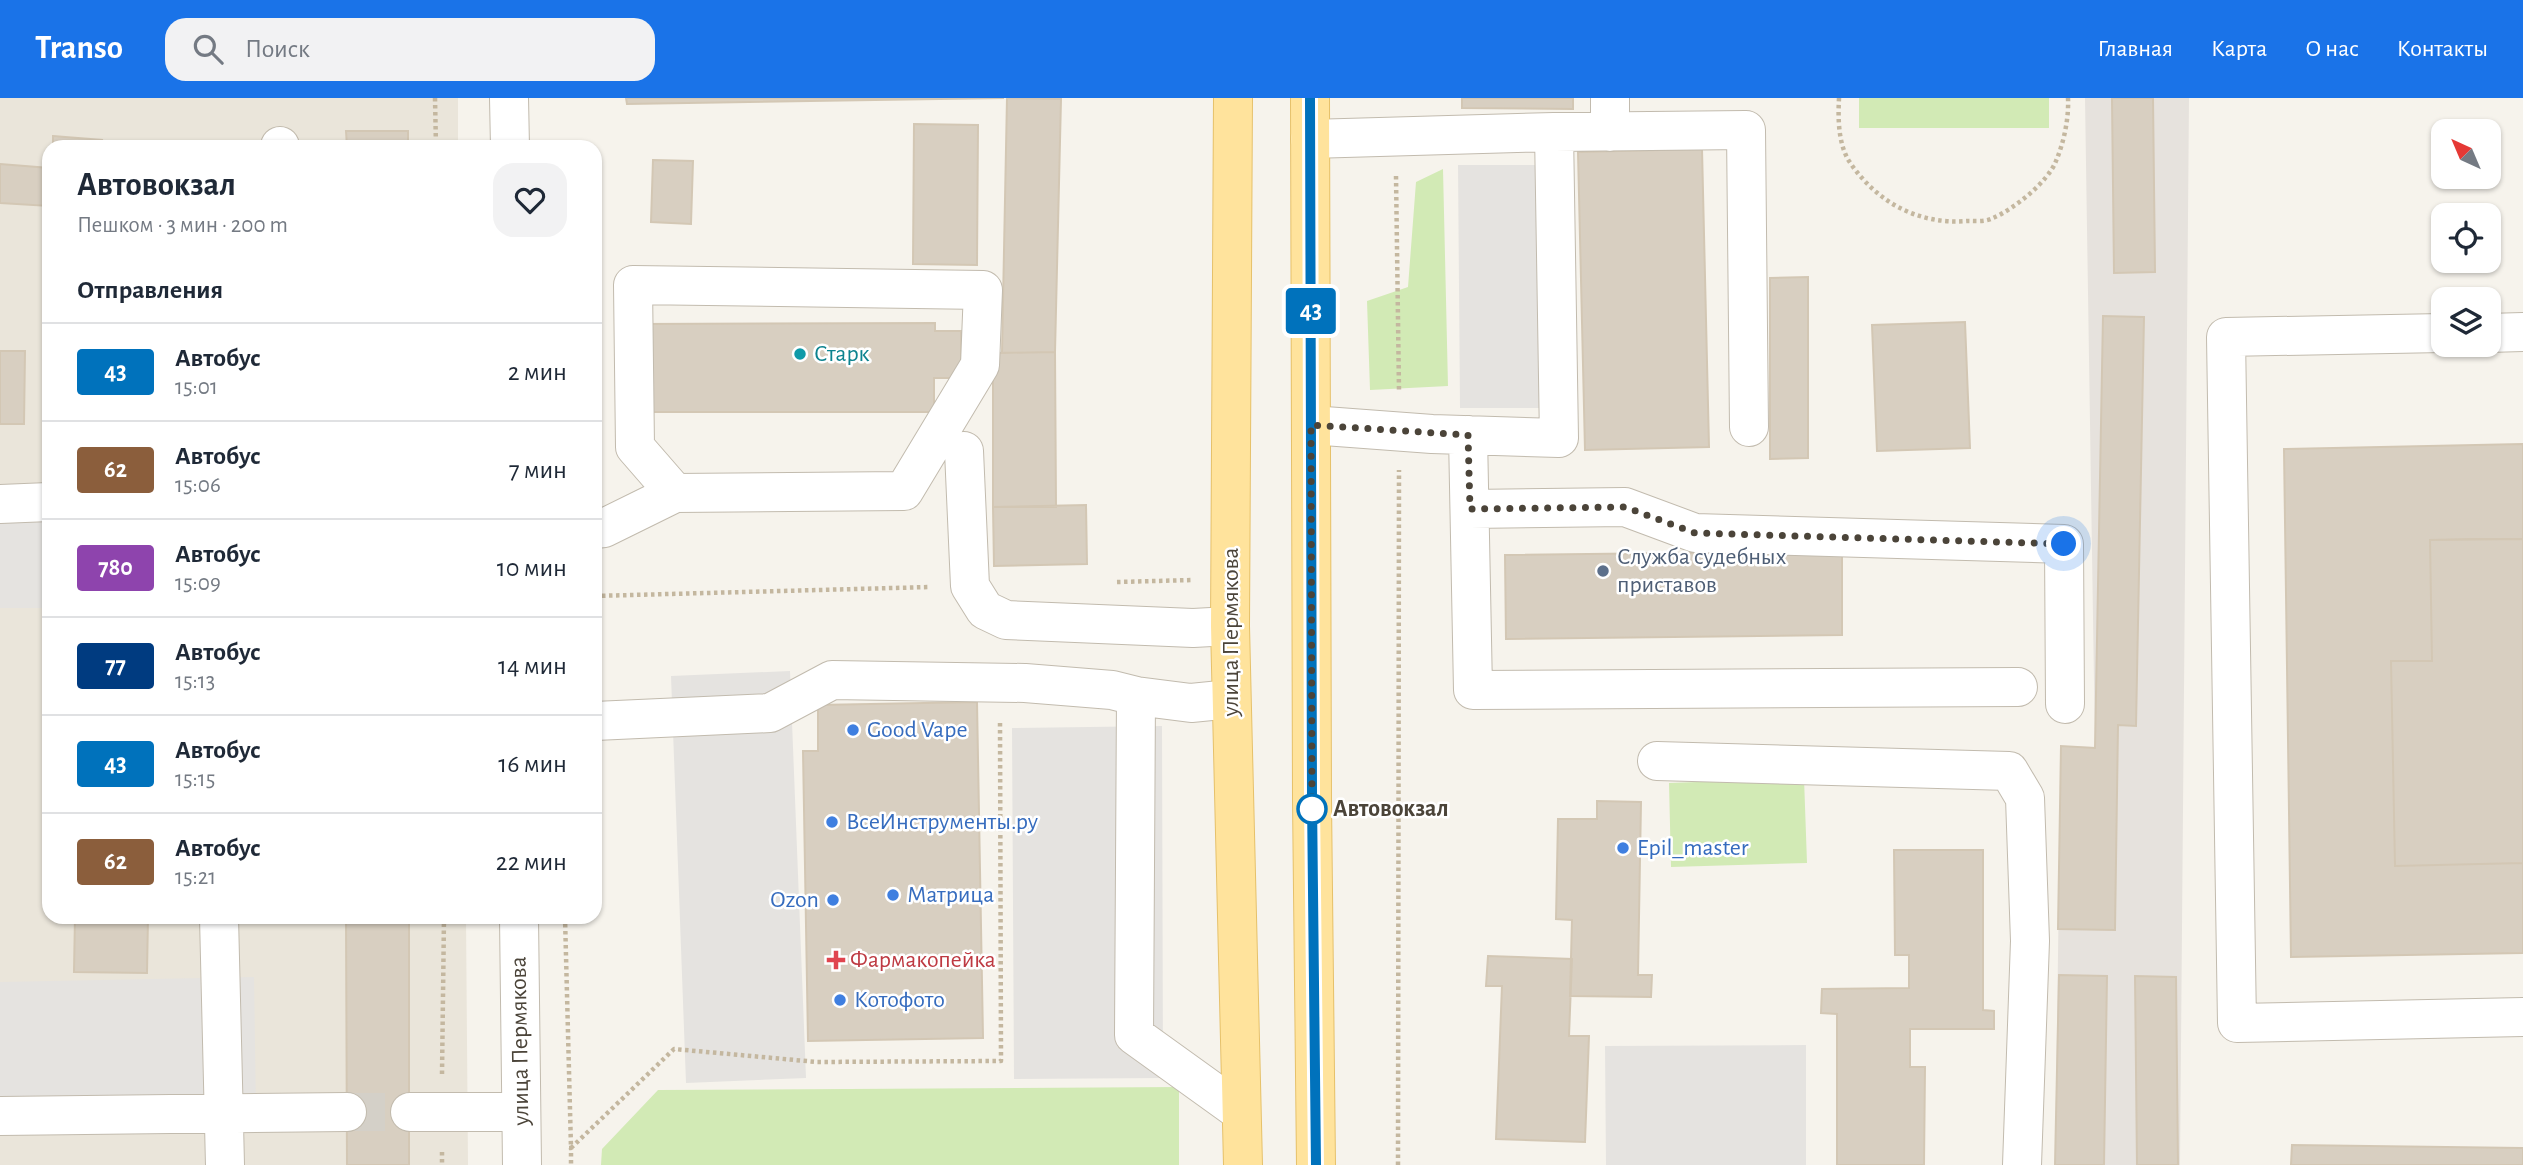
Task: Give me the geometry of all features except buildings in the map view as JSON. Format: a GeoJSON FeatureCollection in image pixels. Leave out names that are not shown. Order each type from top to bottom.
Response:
{"type":"FeatureCollection","features":[{"type":"Feature","properties":{"kind":"main road"},"geometry":{"type":"LineString","coordinates":[[1310,98],[1316,1165]]}},
{"type":"Feature","properties":{"kind":"main road","name":"улица Пермякова"},"geometry":{"type":"LineString","coordinates":[[1230,104],[1230,626],[1243,1165]]}},
{"type":"Feature","properties":{"kind":"street"},"geometry":{"type":"LineString","coordinates":[[509,98],[510,140]]}},
{"type":"Feature","properties":{"kind":"street"},"geometry":{"type":"LineString","coordinates":[[1310,139],[1554,132],[1610,115],[1746,131],[1749,427]]}},
{"type":"Feature","properties":{"kind":"street"},"geometry":{"type":"LineString","coordinates":[[1311,425],[1559,438],[1554,132]]}},
{"type":"Feature","properties":{"kind":"street"},"geometry":{"type":"LineString","coordinates":[[602,528],[675,493],[904,491],[980,365],[983,290],[633,285],[635,447],[675,493]]}},
{"type":"Feature","properties":{"kind":"street"},"geometry":{"type":"LineString","coordinates":[[2501,333],[2523,332]]}},
{"type":"Feature","properties":{"kind":"street"},"geometry":{"type":"LineString","coordinates":[[2431,333],[2226,337],[2237,1023],[2523,1017]]}},
{"type":"Feature","properties":{"kind":"street"},"geometry":{"type":"LineString","coordinates":[[1468,435],[1473,690],[2018,687]]}},
{"type":"Feature","properties":{"kind":"street"},"geometry":{"type":"LineString","coordinates":[[964,451],[970,586],[985,610],[1006,620],[1193,628],[1230,626]]}},
{"type":"Feature","properties":{"kind":"street"},"geometry":{"type":"LineString","coordinates":[[0,504],[42,502]]}},
{"type":"Feature","properties":{"kind":"street"},"geometry":{"type":"LineString","coordinates":[[1470,509],[1625,507],[1695,533],[2064,544],[2065,704]]}},
{"type":"Feature","properties":{"kind":"street"},"geometry":{"type":"LineString","coordinates":[[602,721],[770,713],[832,680],[1000,682],[1112,690],[1191,703],[1231,699]]}},
{"type":"Feature","properties":{"kind":"street"},"geometry":{"type":"LineString","coordinates":[[1136,696],[1134,1035],[1241,1112]]}},
{"type":"Feature","properties":{"kind":"street"},"geometry":{"type":"LineString","coordinates":[[1657,761],[2009,771],[2025,798],[2029,928],[2022,1165]]}},
{"type":"Feature","properties":{"kind":"street"},"geometry":{"type":"LineString","coordinates":[[219,924],[225,1165]]}},
{"type":"Feature","properties":{"kind":"street","name":"улица Пермякова"},"geometry":{"type":"LineString","coordinates":[[519,924],[522,1165]]}},
{"type":"Feature","properties":{"kind":"street"},"geometry":{"type":"LineString","coordinates":[[0,1116],[347,1112]]}},
{"type":"Feature","properties":{"kind":"street"},"geometry":{"type":"LineString","coordinates":[[426,1112],[521,1112]]}},
{"type":"Feature","properties":{"kind":"path"},"geometry":{"type":"LineString","coordinates":[[435,98],[436,140]]}},
{"type":"Feature","properties":{"kind":"path"},"geometry":{"type":"LineString","coordinates":[[1839,98],[1838,125],[1848,159],[1872,189],[1903,211],[1944,223],[1992,219],[2028,196],[2055,163],[2068,113],[2068,98]]}},
{"type":"Feature","properties":{"kind":"path"},"geometry":{"type":"LineString","coordinates":[[1395,137],[1399,431],[1398,1165]]}},
{"type":"Feature","properties":{"kind":"path"},"geometry":{"type":"LineString","coordinates":[[1113,582],[1194,580]]}},
{"type":"Feature","properties":{"kind":"path"},"geometry":{"type":"LineString","coordinates":[[602,596],[970,586]]}},
{"type":"Feature","properties":{"kind":"path"},"geometry":{"type":"LineString","coordinates":[[565,924],[571,1148],[674,1049],[817,1062],[1001,1060],[1000,682]]}},
{"type":"Feature","properties":{"kind":"path"},"geometry":{"type":"LineString","coordinates":[[442,1165],[426,1112],[443,924]]}},
{"type":"Feature","properties":{"kind":"shaded area"},"geometry":{"type":"Polygon","coordinates":[[[0,98],[458,98],[458,140],[42,140],[42,924],[466,924],[468,1165],[0,1165],[0,98]]]}},
{"type":"Feature","properties":{"kind":"shaded area"},"geometry":{"type":"Polygon","coordinates":[[[2085,98],[2189,98],[2180,1165],[2055,1165],[2061,746],[2095,747],[2085,98]]]}},
{"type":"Feature","properties":{"kind":"shaded area"},"geometry":{"type":"Polygon","coordinates":[[[1458,165],[1543,165],[1545,408],[1460,408],[1458,165]]]}},
{"type":"Feature","properties":{"kind":"shaded area"},"geometry":{"type":"Polygon","coordinates":[[[0,489],[42,499],[42,608],[0,608],[0,489]]]}},
{"type":"Feature","properties":{"kind":"shaded area"},"geometry":{"type":"Polygon","coordinates":[[[790,671],[806,1078],[686,1083],[671,676],[790,671]]]}},
{"type":"Feature","properties":{"kind":"shaded area"},"geometry":{"type":"Polygon","coordinates":[[[1162,726],[1163,1078],[1014,1079],[1012,728],[1162,726]]]}},
{"type":"Feature","properties":{"kind":"shaded area"},"geometry":{"type":"Polygon","coordinates":[[[254,977],[256,1113],[0,1116],[0,982],[254,977]]]}},
{"type":"Feature","properties":{"kind":"shaded area"},"geometry":{"type":"Polygon","coordinates":[[[1806,1045],[1806,1165],[1606,1165],[1605,1046],[1806,1045]]]}},
{"type":"Feature","properties":{"kind":"green space"},"geometry":{"type":"Polygon","coordinates":[[[1859,98],[2049,98],[2049,128],[1859,128],[1859,98]]]}},
{"type":"Feature","properties":{"kind":"green space"},"geometry":{"type":"Polygon","coordinates":[[[1443,169],[1448,386],[1370,390],[1367,301],[1408,287],[1416,182],[1443,169]]]}},
{"type":"Feature","properties":{"kind":"green space"},"geometry":{"type":"Polygon","coordinates":[[[1804,778],[1807,863],[1671,867],[1669,783],[1804,778]]]}},
{"type":"Feature","properties":{"kind":"green space"},"geometry":{"type":"Polygon","coordinates":[[[1179,1087],[1179,1165],[601,1165],[602,1149],[658,1090],[1179,1087]]]}},
{"type":"Feature","properties":{"kind":"tunnel"},"geometry":{"type":"LineString","coordinates":[[347,1112],[410,1112]]}},
{"type":"Feature","properties":{"kind":"bus line","name":"43"},"geometry":{"type":"LineString","coordinates":[[1310,98],[1316,1165]]}},
{"type":"Feature","properties":{"kind":"place","name":"Старк"},"geometry":{"type":"Point","coordinates":[800,354]}},
{"type":"Feature","properties":{"kind":"place","name":"Служба судебных приставов"},"geometry":{"type":"Point","coordinates":[1603,571]}},
{"type":"Feature","properties":{"kind":"place","name":"Good Vape"},"geometry":{"type":"Point","coordinates":[853,730]}},
{"type":"Feature","properties":{"kind":"place","name":"Автовокзал"},"geometry":{"type":"Point","coordinates":[1312,809]}},
{"type":"Feature","properties":{"kind":"place","name":"ВсеИнструменты.ру"},"geometry":{"type":"Point","coordinates":[832,822]}},
{"type":"Feature","properties":{"kind":"place","name":"Epil_master"},"geometry":{"type":"Point","coordinates":[1623,848]}},
{"type":"Feature","properties":{"kind":"place","name":"Матрица"},"geometry":{"type":"Point","coordinates":[893,895]}},
{"type":"Feature","properties":{"kind":"place","name":"Ozon"},"geometry":{"type":"Point","coordinates":[833,900]}},
{"type":"Feature","properties":{"kind":"place","name":"Фармакопейка"},"geometry":{"type":"Point","coordinates":[836,960]}},
{"type":"Feature","properties":{"kind":"place","name":"Котофото"},"geometry":{"type":"Point","coordinates":[840,1000]}},
{"type":"Feature","properties":{"kind":"route"},"geometry":{"type":"LineString","coordinates":[[1312,809],[1311,425],[1468,435],[1470,509],[1625,507],[1695,533],[2064,544]]}}]}
